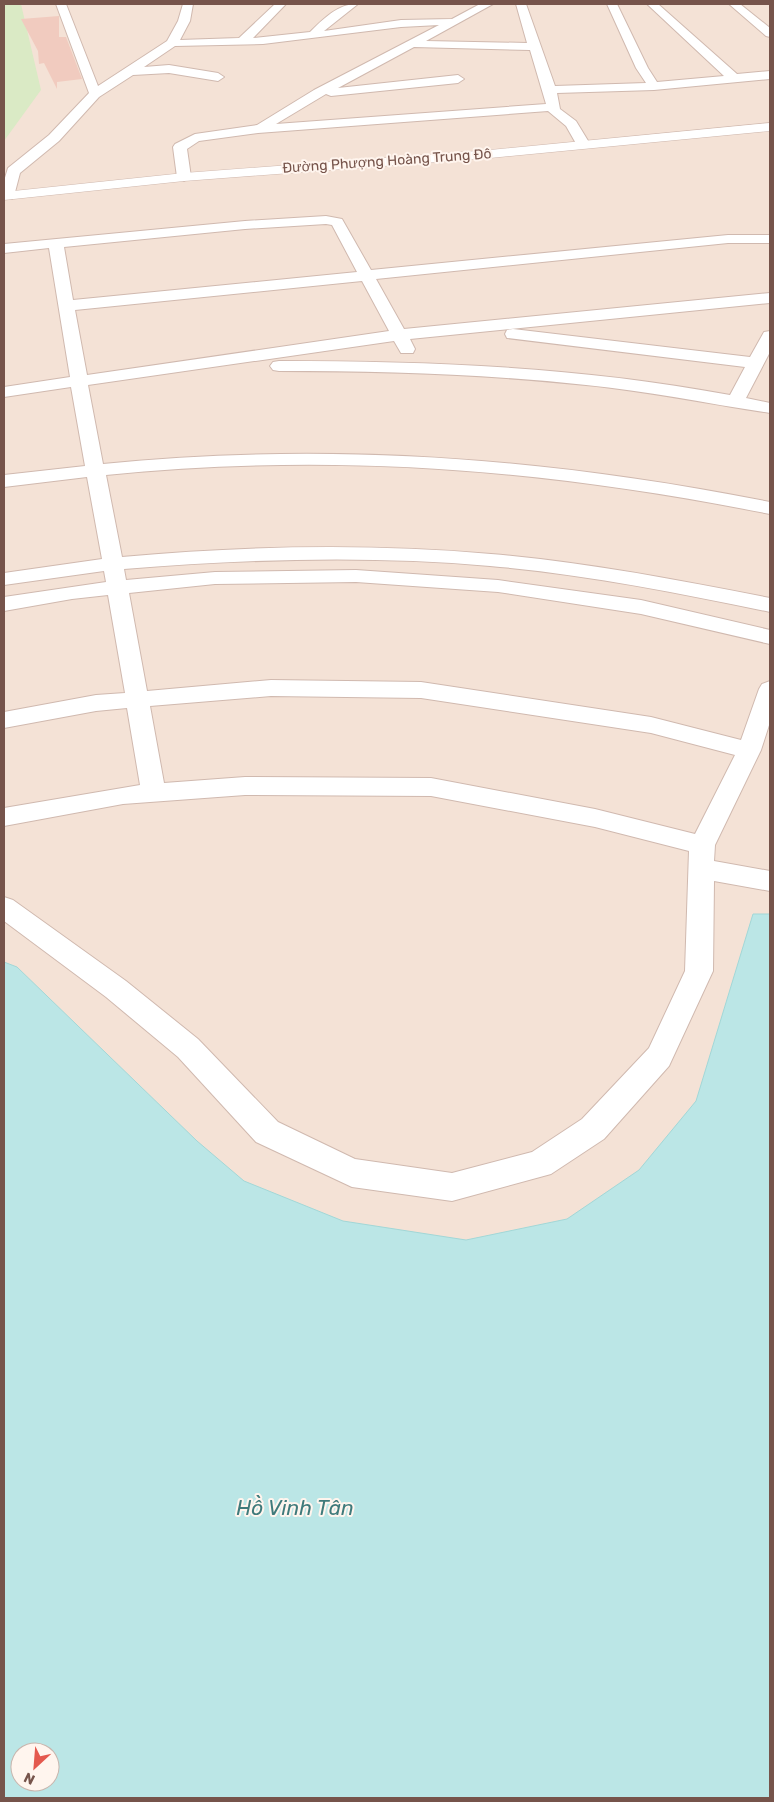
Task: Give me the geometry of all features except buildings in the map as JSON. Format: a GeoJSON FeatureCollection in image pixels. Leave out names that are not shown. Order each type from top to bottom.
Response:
{"type":"FeatureCollection","features":[{"type":"Feature","properties":{"kind":"street"},"geometry":{"type":"LineString","coordinates":[[61,4],[95,94]]}},
{"type":"Feature","properties":{"kind":"street"},"geometry":{"type":"LineString","coordinates":[[5,196],[8,170],[54,138],[95,94],[133,71],[172,43],[184,21],[188,4]]}},
{"type":"Feature","properties":{"kind":"street"},"geometry":{"type":"LineString","coordinates":[[244,40],[281,4]]}},
{"type":"Feature","properties":{"kind":"street"},"geometry":{"type":"LineString","coordinates":[[314,35],[325,23],[353,4]]}},
{"type":"Feature","properties":{"kind":"street"},"geometry":{"type":"LineString","coordinates":[[258,129],[318,93],[488,4]]}},
{"type":"Feature","properties":{"kind":"street"},"geometry":{"type":"LineString","coordinates":[[521,4],[523,15],[550,90],[552,107],[571,124],[583,144]]}},
{"type":"Feature","properties":{"kind":"street"},"geometry":{"type":"LineString","coordinates":[[612,4],[642,68],[654,86]]}},
{"type":"Feature","properties":{"kind":"street"},"geometry":{"type":"LineString","coordinates":[[652,4],[735,78]]}},
{"type":"Feature","properties":{"kind":"street"},"geometry":{"type":"LineString","coordinates":[[734,4],[770,34]]}},
{"type":"Feature","properties":{"kind":"street"},"geometry":{"type":"LineString","coordinates":[[172,43],[216,43],[314,35],[408,21],[453,22]]}},
{"type":"Feature","properties":{"kind":"street"},"geometry":{"type":"LineString","coordinates":[[413,44],[452,55],[535,47]]}},
{"type":"Feature","properties":{"kind":"street"},"geometry":{"type":"LineString","coordinates":[[318,93],[459,84],[452,55]]}},
{"type":"Feature","properties":{"kind":"street"},"geometry":{"type":"LineString","coordinates":[[133,71],[168,69],[218,77]]}},
{"type":"Feature","properties":{"kind":"street"},"geometry":{"type":"LineString","coordinates":[[550,90],[654,86],[770,75]]}},
{"type":"Feature","properties":{"kind":"street"},"geometry":{"type":"LineString","coordinates":[[184,177],[181,146],[187,142],[212,134],[466,109],[552,107]]}},
{"type":"Feature","properties":{"kind":"street","name":"Đường Phượng Hoàng Trung Đô"},"geometry":{"type":"LineString","coordinates":[[5,196],[184,177],[770,127]]}},
{"type":"Feature","properties":{"kind":"street"},"geometry":{"type":"LineString","coordinates":[[4,248],[246,225],[326,220],[336,222],[417,367]]}},
{"type":"Feature","properties":{"kind":"street"},"geometry":{"type":"LineString","coordinates":[[66,306],[728,240],[761,237],[770,239]]}},
{"type":"Feature","properties":{"kind":"street"},"geometry":{"type":"LineString","coordinates":[[56,243],[78,381],[97,470],[153,793]]}},
{"type":"Feature","properties":{"kind":"street"},"geometry":{"type":"LineString","coordinates":[[4,392],[399,335],[770,298]]}},
{"type":"Feature","properties":{"kind":"street"},"geometry":{"type":"LineString","coordinates":[[447,330],[567,340],[756,363]]}},
{"type":"Feature","properties":{"kind":"street"},"geometry":{"type":"LineString","coordinates":[[736,401],[770,336]]}},
{"type":"Feature","properties":{"kind":"street"},"geometry":{"type":"LineString","coordinates":[[108,376],[270,366],[417,367],[563,377],[736,401],[770,408]]}},
{"type":"Feature","properties":{"kind":"street"},"geometry":{"type":"LineString","coordinates":[[4,481],[136,466],[274,458],[412,460],[550,471],[691,491],[770,508]]}},
{"type":"Feature","properties":{"kind":"street"},"geometry":{"type":"LineString","coordinates":[[4,579],[112,565],[272,553],[402,554],[541,565],[664,583],[770,605]]}},
{"type":"Feature","properties":{"kind":"street"},"geometry":{"type":"LineString","coordinates":[[4,604],[72,592],[215,578],[356,576],[498,586],[641,607],[770,638]]}},
{"type":"Feature","properties":{"kind":"street"},"geometry":{"type":"LineString","coordinates":[[4,720],[96,703],[271,688],[421,690],[651,725],[749,750]]}},
{"type":"Feature","properties":{"kind":"street"},"geometry":{"type":"LineString","coordinates":[[4,907],[116,989],[188,1048],[267,1132],[352,1173],[452,1186],[540,1164],[593,1129],[659,1056],[699,971],[702,856],[749,750],[770,689]]}},
{"type":"Feature","properties":{"kind":"street"},"geometry":{"type":"LineString","coordinates":[[4,816],[123,795],[245,786],[431,788],[595,818],[702,856],[741,877],[770,881]]}},
{"type":"Feature","properties":{"kind":"shaded area"},"geometry":{"type":"Polygon","coordinates":[[[4,4],[770,4],[770,1798],[4,1798],[4,4]]]}},
{"type":"Feature","properties":{"kind":"green space"},"geometry":{"type":"Polygon","coordinates":[[[4,4],[21,4],[41,90],[4,141],[4,4]]]}},
{"type":"Feature","properties":{"kind":"water","name":"Hồ Vinh Tân"},"geometry":{"type":"Polygon","coordinates":[[[753,914],[770,914],[770,1798],[4,1798],[4,962],[17,967],[197,1141],[244,1181],[343,1221],[466,1240],[567,1219],[639,1170],[696,1101],[753,914]]]}}]}
